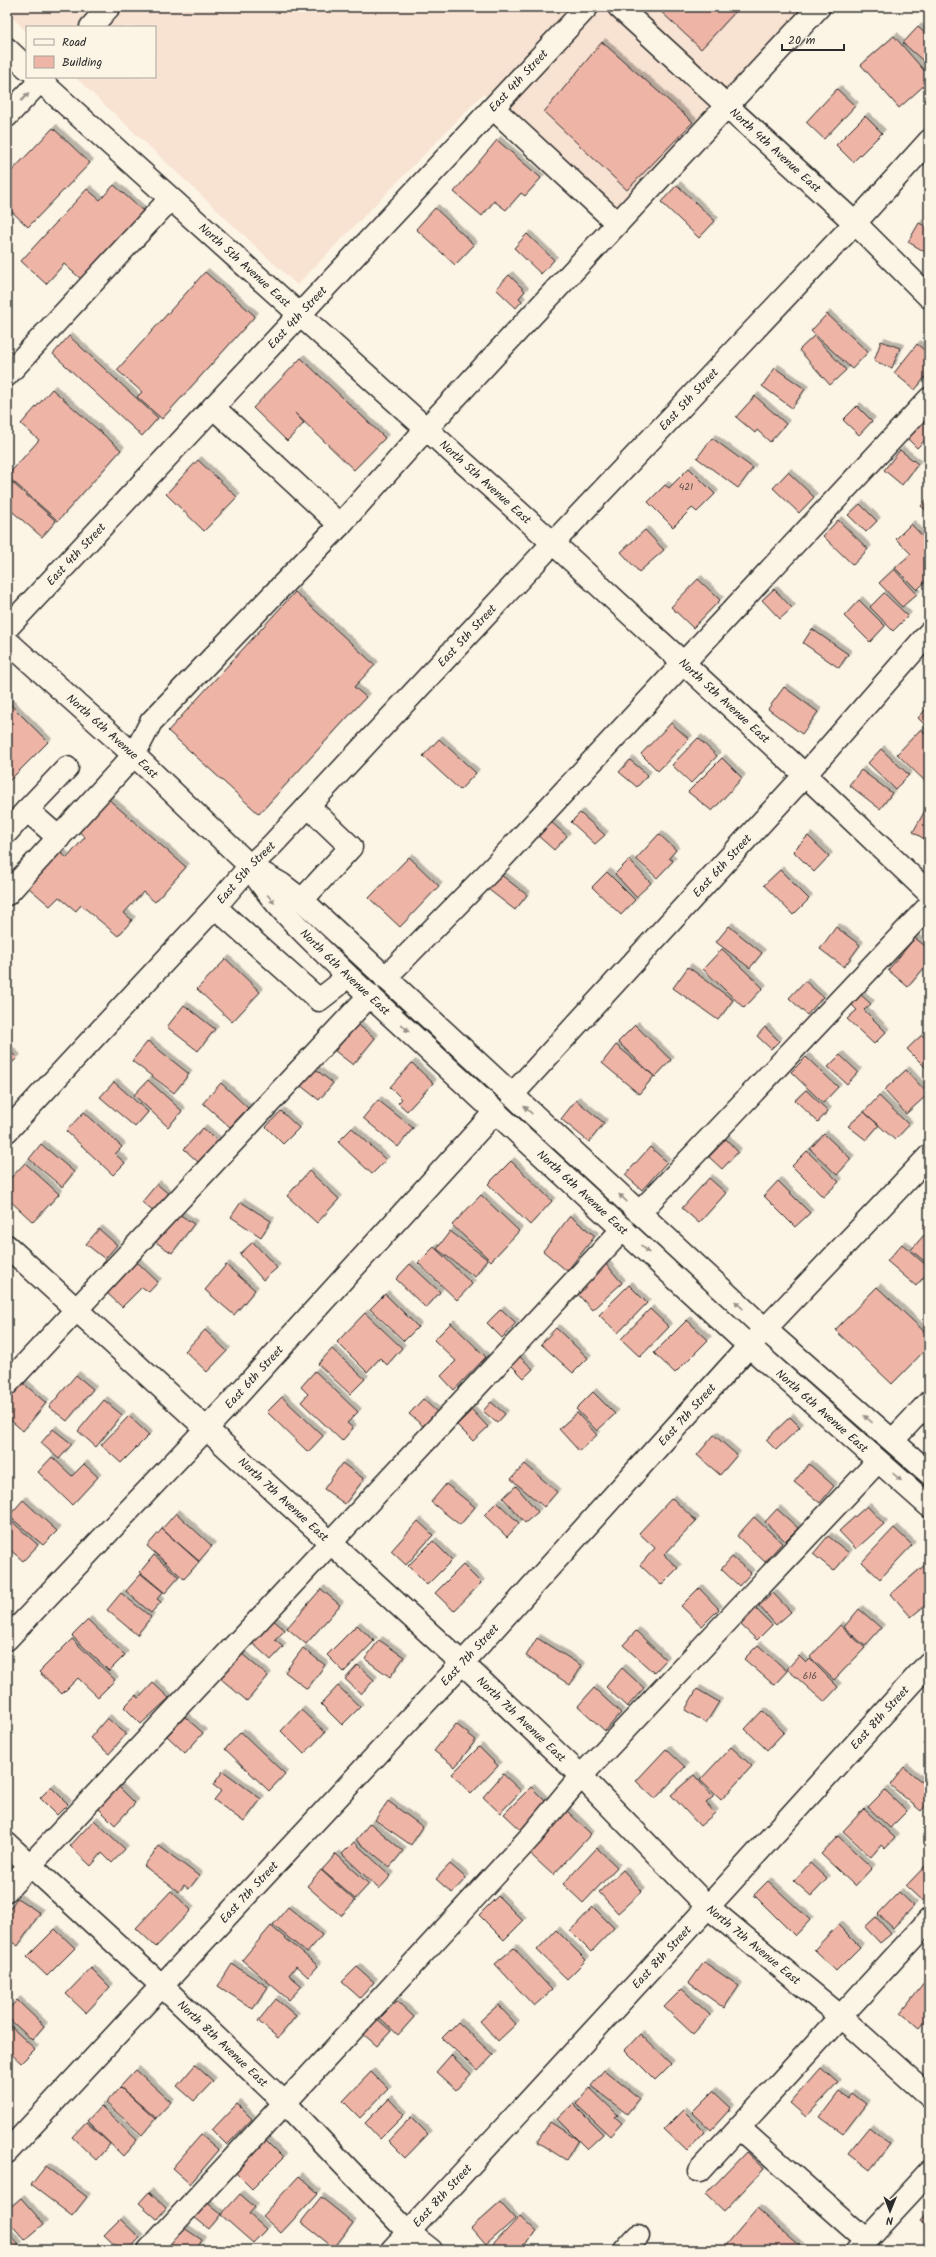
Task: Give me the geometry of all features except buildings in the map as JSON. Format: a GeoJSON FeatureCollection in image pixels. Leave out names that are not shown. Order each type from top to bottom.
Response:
{"type":"FeatureCollection","features":[{"type":"Feature","properties":{"kind":"street","name":"East 4th Street"},"geometry":{"type":"LineString","coordinates":[[7,628],[587,7]]}},
{"type":"Feature","properties":{"kind":"street","name":"North 4th Avenue East"},"geometry":{"type":"LineString","coordinates":[[619,7],[855,224],[929,297]]}},
{"type":"Feature","properties":{"kind":"street"},"geometry":{"type":"LineString","coordinates":[[7,894],[134,755],[151,722],[340,525],[426,429],[819,7]]}},
{"type":"Feature","properties":{"kind":"street","name":"North 5th Avenue East"},"geometry":{"type":"LineString","coordinates":[[7,49],[26,66]]}},
{"type":"Feature","properties":{"kind":"street"},"geometry":{"type":"LineString","coordinates":[[7,116],[36,78]]}},
{"type":"Feature","properties":{"kind":"street","name":"North 5th Avenue East"},"geometry":{"type":"LineString","coordinates":[[39,78],[170,200],[300,314],[553,543],[806,775],[929,893]]}},
{"type":"Feature","properties":{"kind":"street"},"geometry":{"type":"LineString","coordinates":[[493,108],[617,223]]}},
{"type":"Feature","properties":{"kind":"street","name":"East 5th Street"},"geometry":{"type":"LineString","coordinates":[[7,1131],[215,907],[250,866],[855,224],[929,141]]}},
{"type":"Feature","properties":{"kind":"street"},"geometry":{"type":"LineString","coordinates":[[7,375],[170,200]]}},
{"type":"Feature","properties":{"kind":"street"},"geometry":{"type":"LineString","coordinates":[[385,978],[492,869],[929,399]]}},
{"type":"Feature","properties":{"kind":"street"},"geometry":{"type":"LineString","coordinates":[[213,407],[340,525]]}},
{"type":"Feature","properties":{"kind":"street","name":"East 6th Street"},"geometry":{"type":"LineString","coordinates":[[512,1095],[806,775],[929,633]]}},
{"type":"Feature","properties":{"kind":"street","name":"North 6th Avenue East"},"geometry":{"type":"LineString","coordinates":[[7,641],[134,755],[250,866],[281,884],[302,900],[765,1329],[929,1473]]}},
{"type":"Feature","properties":{"kind":"street"},"geometry":{"type":"LineString","coordinates":[[7,832],[67,768]]}},
{"type":"Feature","properties":{"kind":"street"},"geometry":{"type":"LineString","coordinates":[[302,900],[351,847],[308,806]]}},
{"type":"Feature","properties":{"kind":"street"},"geometry":{"type":"LineString","coordinates":[[27,810],[59,838]]}},
{"type":"Feature","properties":{"kind":"street","name":"North 6th Avenue East"},"geometry":{"type":"LineString","coordinates":[[250,866],[268,895],[286,916],[346,974],[749,1346],[929,1506]]}},
{"type":"Feature","properties":{"kind":"street"},"geometry":{"type":"LineString","coordinates":[[639,1213],[929,906]]}},
{"type":"Feature","properties":{"kind":"street"},"geometry":{"type":"LineString","coordinates":[[215,907],[319,1000],[337,986],[346,974]]}},
{"type":"Feature","properties":{"kind":"street"},"geometry":{"type":"LineString","coordinates":[[7,1384],[370,995]]}},
{"type":"Feature","properties":{"kind":"street","name":"East 6th Street"},"geometry":{"type":"LineString","coordinates":[[7,1639],[207,1428],[496,1111]]}},
{"type":"Feature","properties":{"kind":"street","name":"East 7th Street"},"geometry":{"type":"LineString","coordinates":[[7,2152],[462,1663],[749,1346],[929,1156]]}},
{"type":"Feature","properties":{"kind":"street"},"geometry":{"type":"LineString","coordinates":[[7,1890],[623,1229]]}},
{"type":"Feature","properties":{"kind":"street","name":"North 7th Avenue East"},"geometry":{"type":"LineString","coordinates":[[7,1246],[462,1663],[581,1776],[708,1907],[841,2017],[929,2096]]}},
{"type":"Feature","properties":{"kind":"street"},"geometry":{"type":"LineString","coordinates":[[893,1440],[929,1402]]}},
{"type":"Feature","properties":{"kind":"street"},"geometry":{"type":"LineString","coordinates":[[149,2250],[532,1835],[581,1776],[878,1460]]}},
{"type":"Feature","properties":{"kind":"street","name":"East 8th Street"},"geometry":{"type":"LineString","coordinates":[[392,2250],[708,1907],[929,1663]]}},
{"type":"Feature","properties":{"kind":"street","name":"North 8th Avenue East"},"geometry":{"type":"LineString","coordinates":[[7,1844],[161,1985],[285,2103],[408,2232],[431,2250]]}},
{"type":"Feature","properties":{"kind":"street"},"geometry":{"type":"LineString","coordinates":[[699,2171],[929,1920]]}},
{"type":"Feature","properties":{"kind":"street"},"geometry":{"type":"LineString","coordinates":[[739,2128],[861,2245],[929,2172]]}},
{"type":"Feature","properties":{"kind":"shaded area"},"geometry":{"type":"Polygon","coordinates":[[[7,7],[813,7],[619,218],[483,94],[297,285],[76,78],[156,78],[156,26],[26,26],[26,31],[7,13],[7,7]]]}}]}
